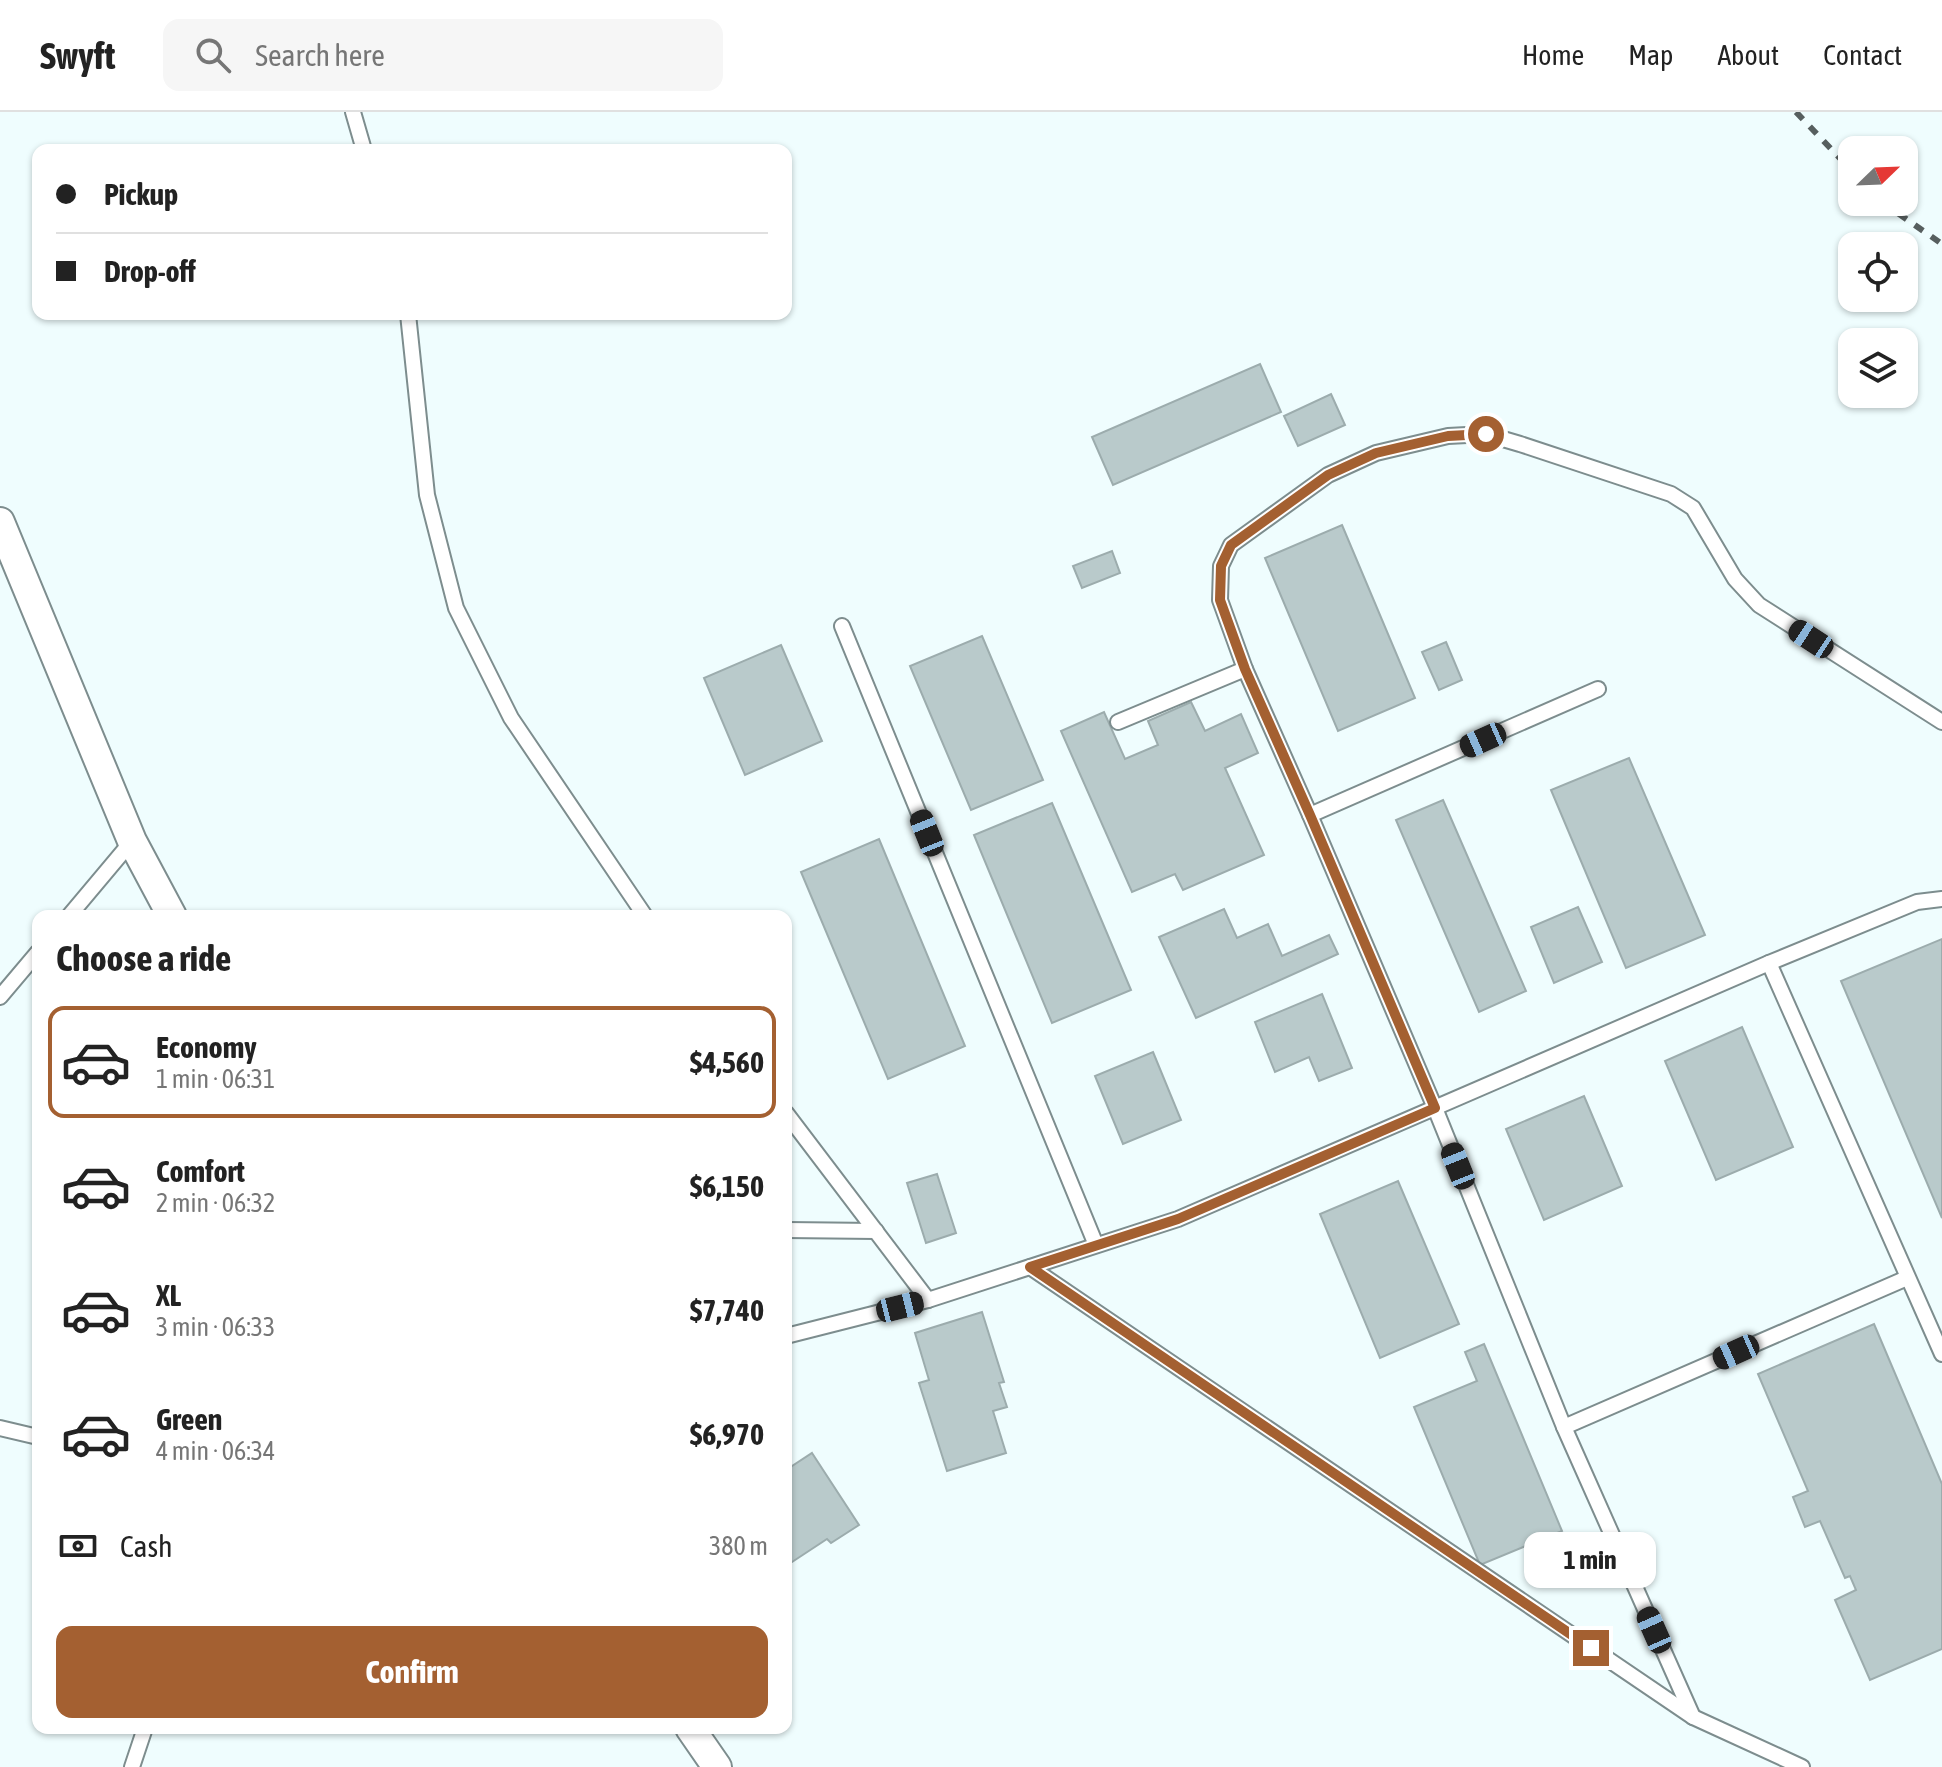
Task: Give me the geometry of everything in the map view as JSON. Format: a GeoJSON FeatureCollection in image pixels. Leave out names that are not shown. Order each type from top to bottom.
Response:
{"type":"FeatureCollection","features":[{"type":"Feature","properties":{"kind":"street"},"geometry":{"type":"LineString","coordinates":[[0,522],[132,841],[169,910]]}},
{"type":"Feature","properties":{"kind":"street"},"geometry":{"type":"LineString","coordinates":[[694,1734],[717,1767]]}},
{"type":"Feature","properties":{"kind":"lane"},"geometry":{"type":"LineString","coordinates":[[353,112],[362,144]]}},
{"type":"Feature","properties":{"kind":"lane"},"geometry":{"type":"LineString","coordinates":[[409,320],[427,495],[456,608],[511,718],[641,910]]}},
{"type":"Feature","properties":{"kind":"lane"},"geometry":{"type":"LineString","coordinates":[[1693,1717],[1564,1427],[1435,1108],[1245,669],[1220,600],[1221,566],[1231,545],[1328,475],[1376,453],[1448,436],[1486,434],[1671,494],[1693,508],[1735,579],[1759,605],[1942,722]]}},
{"type":"Feature","properties":{"kind":"lane"},"geometry":{"type":"LineString","coordinates":[[842,626],[1096,1245]]}},
{"type":"Feature","properties":{"kind":"lane"},"geometry":{"type":"LineString","coordinates":[[1118,722],[1245,669]]}},
{"type":"Feature","properties":{"kind":"lane"},"geometry":{"type":"LineString","coordinates":[[1310,815],[1598,689]]}},
{"type":"Feature","properties":{"kind":"lane"},"geometry":{"type":"LineString","coordinates":[[74,910],[132,841]]}},
{"type":"Feature","properties":{"kind":"lane"},"geometry":{"type":"LineString","coordinates":[[792,1334],[928,1300],[1178,1219],[1769,963],[1917,902],[1942,899]]}},
{"type":"Feature","properties":{"kind":"lane"},"geometry":{"type":"LineString","coordinates":[[0,997],[32,959]]}},
{"type":"Feature","properties":{"kind":"lane"},"geometry":{"type":"LineString","coordinates":[[1769,963],[1942,1354]]}},
{"type":"Feature","properties":{"kind":"lane"},"geometry":{"type":"LineString","coordinates":[[792,1121],[928,1300]]}},
{"type":"Feature","properties":{"kind":"lane"},"geometry":{"type":"LineString","coordinates":[[792,1230],[876,1231]]}},
{"type":"Feature","properties":{"kind":"lane"},"geometry":{"type":"LineString","coordinates":[[1030,1267],[1693,1717],[1802,1767]]}},
{"type":"Feature","properties":{"kind":"lane"},"geometry":{"type":"LineString","coordinates":[[1564,1427],[1907,1278]]}},
{"type":"Feature","properties":{"kind":"lane"},"geometry":{"type":"LineString","coordinates":[[0,1428],[32,1436]]}},
{"type":"Feature","properties":{"kind":"lane"},"geometry":{"type":"LineString","coordinates":[[132,1767],[143,1734]]}},
{"type":"Feature","properties":{"kind":"building"},"geometry":{"type":"Polygon","coordinates":[[[1260,364],[1281,412],[1113,485],[1092,437],[1260,364]]]}},
{"type":"Feature","properties":{"kind":"building"},"geometry":{"type":"Polygon","coordinates":[[[1331,394],[1345,425],[1298,446],[1284,416],[1331,394]]]}},
{"type":"Feature","properties":{"kind":"building"},"geometry":{"type":"Polygon","coordinates":[[[1342,525],[1415,698],[1338,731],[1265,558],[1342,525]]]}},
{"type":"Feature","properties":{"kind":"building"},"geometry":{"type":"Polygon","coordinates":[[[1112,551],[1120,573],[1082,588],[1073,566],[1112,551]]]}},
{"type":"Feature","properties":{"kind":"building"},"geometry":{"type":"Polygon","coordinates":[[[982,636],[1043,780],[971,810],[910,666],[982,636]]]}},
{"type":"Feature","properties":{"kind":"building"},"geometry":{"type":"Polygon","coordinates":[[[1446,642],[1462,680],[1439,690],[1422,652],[1446,642]]]}},
{"type":"Feature","properties":{"kind":"building"},"geometry":{"type":"Polygon","coordinates":[[[781,645],[822,741],[745,775],[704,678],[781,645]]]}},
{"type":"Feature","properties":{"kind":"building"},"geometry":{"type":"Polygon","coordinates":[[[1191,702],[1205,731],[1241,714],[1258,753],[1225,768],[1264,855],[1183,890],[1175,874],[1132,892],[1061,731],[1104,712],[1125,759],[1158,745],[1148,721],[1191,702]]]}},
{"type":"Feature","properties":{"kind":"building"},"geometry":{"type":"Polygon","coordinates":[[[1629,758],[1705,935],[1626,968],[1551,790],[1629,758]]]}},
{"type":"Feature","properties":{"kind":"building"},"geometry":{"type":"Polygon","coordinates":[[[1443,800],[1526,991],[1479,1012],[1396,820],[1443,800]]]}},
{"type":"Feature","properties":{"kind":"building"},"geometry":{"type":"Polygon","coordinates":[[[1052,803],[1131,990],[1052,1023],[974,835],[1052,803]]]}},
{"type":"Feature","properties":{"kind":"building"},"geometry":{"type":"Polygon","coordinates":[[[879,839],[965,1046],[888,1079],[801,872],[879,839]]]}},
{"type":"Feature","properties":{"kind":"building"},"geometry":{"type":"Polygon","coordinates":[[[1578,907],[1602,962],[1554,983],[1531,927],[1578,907]]]}},
{"type":"Feature","properties":{"kind":"building"},"geometry":{"type":"Polygon","coordinates":[[[1224,909],[1237,938],[1268,924],[1282,956],[1329,935],[1338,954],[1196,1018],[1159,937],[1224,909]]]}},
{"type":"Feature","properties":{"kind":"building"},"geometry":{"type":"Polygon","coordinates":[[[1942,939],[1942,1218],[1841,981],[1942,939]]]}},
{"type":"Feature","properties":{"kind":"building"},"geometry":{"type":"Polygon","coordinates":[[[1322,994],[1352,1068],[1319,1081],[1309,1057],[1275,1072],[1255,1022],[1322,994]]]}},
{"type":"Feature","properties":{"kind":"building"},"geometry":{"type":"Polygon","coordinates":[[[1742,1027],[1793,1147],[1716,1180],[1665,1061],[1742,1027]]]}},
{"type":"Feature","properties":{"kind":"building"},"geometry":{"type":"Polygon","coordinates":[[[1153,1052],[1181,1120],[1123,1144],[1095,1076],[1153,1052]]]}},
{"type":"Feature","properties":{"kind":"building"},"geometry":{"type":"Polygon","coordinates":[[[1584,1096],[1622,1186],[1544,1220],[1506,1129],[1584,1096]]]}},
{"type":"Feature","properties":{"kind":"building"},"geometry":{"type":"Polygon","coordinates":[[[937,1174],[956,1233],[926,1243],[907,1183],[937,1174]]]}},
{"type":"Feature","properties":{"kind":"building"},"geometry":{"type":"Polygon","coordinates":[[[1398,1181],[1459,1324],[1380,1358],[1320,1214],[1398,1181]]]}},
{"type":"Feature","properties":{"kind":"building"},"geometry":{"type":"Polygon","coordinates":[[[982,1312],[1004,1382],[999,1383],[1007,1407],[993,1411],[1006,1453],[947,1471],[919,1383],[929,1380],[915,1333],[982,1312]]]}},
{"type":"Feature","properties":{"kind":"building"},"geometry":{"type":"Polygon","coordinates":[[[1874,1324],[1942,1484],[1942,1649],[1870,1680],[1835,1600],[1856,1590],[1850,1576],[1845,1578],[1820,1521],[1805,1527],[1793,1497],[1808,1491],[1758,1374],[1874,1324]]]}},
{"type":"Feature","properties":{"kind":"building"},"geometry":{"type":"Polygon","coordinates":[[[1484,1344],[1562,1531],[1480,1565],[1414,1407],[1477,1381],[1465,1352],[1484,1344]]]}},
{"type":"Feature","properties":{"kind":"building"},"geometry":{"type":"Polygon","coordinates":[[[812,1453],[859,1525],[831,1543],[827,1539],[792,1562],[792,1466],[812,1453]]]}},
{"type":"Feature","properties":{"kind":"railway"},"geometry":{"type":"LineString","coordinates":[[1796,112],[1838,156]]}},
{"type":"Feature","properties":{"kind":"railway"},"geometry":{"type":"LineString","coordinates":[[1902,216],[1942,244]]}},
{"type":"Feature","properties":{"kind":"route"},"geometry":{"type":"LineString","coordinates":[[1486,434],[1448,436],[1376,453],[1328,475],[1231,545],[1221,566],[1220,600],[1245,669],[1435,1108],[1178,1219],[1030,1267],[1591,1648]]}}]}
